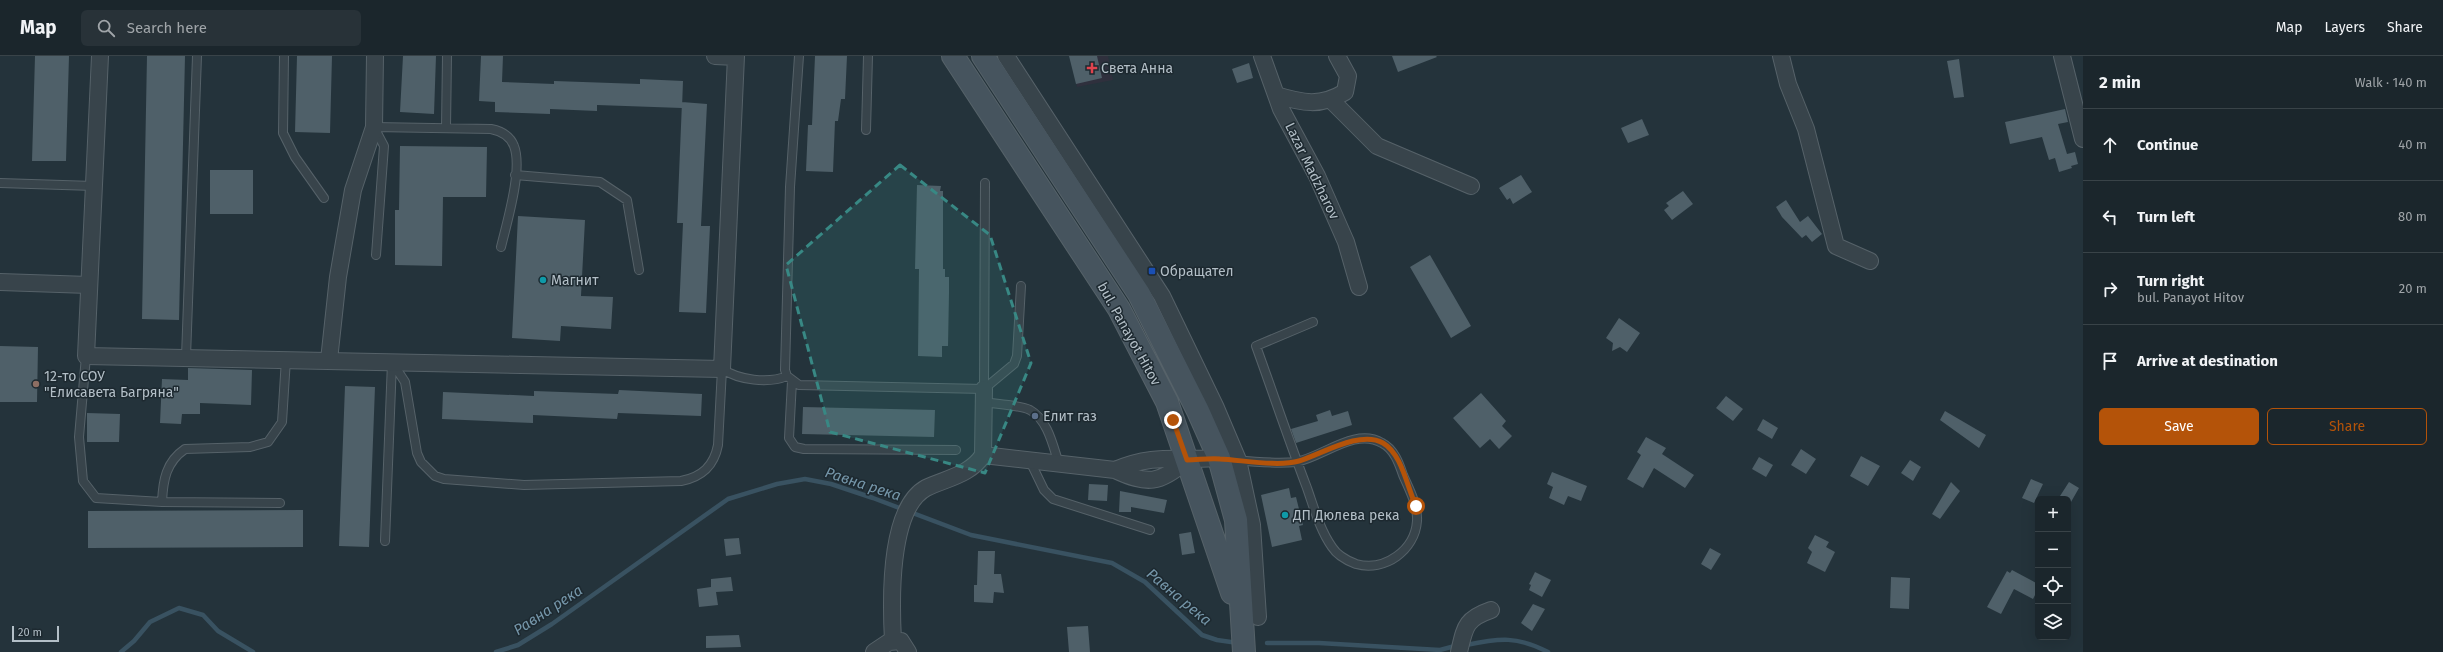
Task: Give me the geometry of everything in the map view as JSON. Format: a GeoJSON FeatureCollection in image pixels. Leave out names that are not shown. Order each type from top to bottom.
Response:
{"type":"FeatureCollection","features":[{"type":"Feature","properties":{"kind":"street"},"geometry":{"type":"LineString","coordinates":[[100,56],[86,356],[722,369],[736,56],[715,56]]}},
{"type":"Feature","properties":{"kind":"street"},"geometry":{"type":"LineString","coordinates":[[329,360],[338,278],[353,190],[374,126],[375,56]]}},
{"type":"Feature","properties":{"kind":"street","name":"bul. Panayot Hitov"},"geometry":{"type":"LineString","coordinates":[[953,56],[1119,309],[1166,402],[1187,460],[1249,617]]}},
{"type":"Feature","properties":{"kind":"street","name":"bul. Panayot Hitov"},"geometry":{"type":"LineString","coordinates":[[983,56],[1139,294],[1228,459],[1249,617],[1244,652]]}},
{"type":"Feature","properties":{"kind":"street"},"geometry":{"type":"LineString","coordinates":[[983,455],[1115,470],[1132,462],[1165,457],[1187,460],[1228,459],[1216,408],[1162,296],[1006,56]]}},
{"type":"Feature","properties":{"kind":"street","name":"Lazar Madzharov"},"geometry":{"type":"LineString","coordinates":[[1262,56],[1276,96],[1317,176],[1346,242],[1359,287]]}},
{"type":"Feature","properties":{"kind":"street"},"geometry":{"type":"LineString","coordinates":[[1276,96],[1302,103],[1332,100],[1345,92],[1348,76],[1337,56]]}},
{"type":"Feature","properties":{"kind":"street"},"geometry":{"type":"LineString","coordinates":[[1781,56],[1788,84],[1806,129],[1836,246],[1870,261]]}},
{"type":"Feature","properties":{"kind":"street"},"geometry":{"type":"LineString","coordinates":[[2062,56],[2083,139]]}},
{"type":"Feature","properties":{"kind":"street"},"geometry":{"type":"LineString","coordinates":[[1332,100],[1377,146],[1472,186]]}},
{"type":"Feature","properties":{"kind":"street"},"geometry":{"type":"LineString","coordinates":[[0,282],[89,285]]}},
{"type":"Feature","properties":{"kind":"street"},"geometry":{"type":"LineString","coordinates":[[893,641],[892,589],[896,554],[903,519],[912,501],[925,489],[976,466],[983,455],[984,396]]}},
{"type":"Feature","properties":{"kind":"street"},"geometry":{"type":"LineString","coordinates":[[1459,652],[1467,625],[1474,616],[1491,610]]}},
{"type":"Feature","properties":{"kind":"street"},"geometry":{"type":"LineString","coordinates":[[874,652],[893,641],[901,641],[908,652]]}},
{"type":"Feature","properties":{"kind":"lane"},"geometry":{"type":"LineString","coordinates":[[186,358],[197,56]]}},
{"type":"Feature","properties":{"kind":"lane"},"geometry":{"type":"LineString","coordinates":[[284,56],[282,133],[294,157],[324,198]]}},
{"type":"Feature","properties":{"kind":"lane"},"geometry":{"type":"LineString","coordinates":[[446,128],[447,56]]}},
{"type":"Feature","properties":{"kind":"lane"},"geometry":{"type":"LineString","coordinates":[[799,56],[790,195],[785,370],[790,379],[799,385],[984,396],[1029,409],[1036,415],[1047,431],[1059,464]]}},
{"type":"Feature","properties":{"kind":"lane"},"geometry":{"type":"LineString","coordinates":[[866,130],[868,56]]}},
{"type":"Feature","properties":{"kind":"lane"},"geometry":{"type":"LineString","coordinates":[[376,255],[384,146],[374,126],[491,129],[505,134],[514,145],[515,175],[501,247]]}},
{"type":"Feature","properties":{"kind":"lane"},"geometry":{"type":"LineString","coordinates":[[515,175],[600,182],[627,200],[639,270]]}},
{"type":"Feature","properties":{"kind":"lane"},"geometry":{"type":"LineString","coordinates":[[0,183],[94,186]]}},
{"type":"Feature","properties":{"kind":"lane"},"geometry":{"type":"LineString","coordinates":[[984,396],[985,184]]}},
{"type":"Feature","properties":{"kind":"lane"},"geometry":{"type":"LineString","coordinates":[[984,396],[1014,364],[1017,356],[1020,286]]}},
{"type":"Feature","properties":{"kind":"lane"},"geometry":{"type":"LineString","coordinates":[[1228,459],[1297,462],[1362,438],[1383,443],[1397,458],[1416,506],[1416,528],[1406,548],[1384,563],[1371,566],[1356,564],[1343,558],[1332,548],[1325,536],[1297,462],[1256,346],[1313,322]]}},
{"type":"Feature","properties":{"kind":"lane"},"geometry":{"type":"LineString","coordinates":[[86,356],[79,437],[83,482],[96,498],[162,502],[280,503]]}},
{"type":"Feature","properties":{"kind":"lane"},"geometry":{"type":"LineString","coordinates":[[162,502],[165,473],[177,455],[185,449],[250,447],[268,442],[282,422],[286,359]]}},
{"type":"Feature","properties":{"kind":"lane"},"geometry":{"type":"LineString","coordinates":[[392,362],[405,382],[417,454],[427,470],[444,479],[524,485],[681,481],[692,479],[702,474],[710,466],[716,456],[718,445],[722,369]]}},
{"type":"Feature","properties":{"kind":"lane"},"geometry":{"type":"LineString","coordinates":[[385,540],[392,362]]}},
{"type":"Feature","properties":{"kind":"lane"},"geometry":{"type":"LineString","coordinates":[[722,369],[734,377],[776,381],[790,379]]}},
{"type":"Feature","properties":{"kind":"lane"},"geometry":{"type":"LineString","coordinates":[[790,379],[789,438],[795,447],[804,449],[956,450]]}},
{"type":"Feature","properties":{"kind":"lane"},"geometry":{"type":"LineString","coordinates":[[1030,461],[1044,490],[1053,499],[1150,530]]}},
{"type":"Feature","properties":{"kind":"highlighted area"},"geometry":{"type":"Polygon","coordinates":[[[900,165],[990,235],[1031,363],[985,473],[830,432],[786,265],[900,165]]]}},
{"type":"Feature","properties":{"kind":"shaded area","name":"Света Анна"},"geometry":{"type":"Polygon","coordinates":[[[1071,56],[1108,56],[1113,80],[1077,87],[1071,56]]]}},
{"type":"Feature","properties":{"kind":"building"},"geometry":{"type":"Polygon","coordinates":[[[35,56],[69,56],[66,161],[32,161],[35,56]]]}},
{"type":"Feature","properties":{"kind":"building"},"geometry":{"type":"Polygon","coordinates":[[[147,56],[185,56],[179,320],[142,319],[147,56]]]}},
{"type":"Feature","properties":{"kind":"building"},"geometry":{"type":"Polygon","coordinates":[[[297,56],[332,56],[330,133],[295,132],[297,56]]]}},
{"type":"Feature","properties":{"kind":"building"},"geometry":{"type":"Polygon","coordinates":[[[403,56],[436,56],[434,114],[400,112],[403,56]]]}},
{"type":"Feature","properties":{"kind":"building"},"geometry":{"type":"Polygon","coordinates":[[[481,56],[503,56],[502,82],[554,84],[554,81],[640,84],[640,79],[683,81],[682,108],[597,105],[597,111],[550,109],[550,114],[495,112],[495,102],[479,101],[481,56]]]}},
{"type":"Feature","properties":{"kind":"building"},"geometry":{"type":"Polygon","coordinates":[[[815,56],[847,56],[845,99],[841,99],[838,121],[835,121],[833,172],[806,171],[808,125],[812,125],[815,56]]]}},
{"type":"Feature","properties":{"kind":"building","name":"Света Анна"},"geometry":{"type":"Polygon","coordinates":[[[1069,56],[1097,56],[1102,78],[1076,84],[1069,56]]]}},
{"type":"Feature","properties":{"kind":"building"},"geometry":{"type":"Polygon","coordinates":[[[1392,56],[1436,56],[1437,57],[1398,72],[1392,56]]]}},
{"type":"Feature","properties":{"kind":"building"},"geometry":{"type":"Polygon","coordinates":[[[1959,59],[1964,97],[1954,98],[1947,61],[1959,59]]]}},
{"type":"Feature","properties":{"kind":"building"},"geometry":{"type":"Polygon","coordinates":[[[1249,63],[1253,78],[1237,83],[1232,69],[1249,63]]]}},
{"type":"Feature","properties":{"kind":"building"},"geometry":{"type":"Polygon","coordinates":[[[682,102],[707,104],[701,226],[710,226],[706,313],[679,312],[683,223],[677,223],[682,102]]]}},
{"type":"Feature","properties":{"kind":"building"},"geometry":{"type":"Polygon","coordinates":[[[2065,109],[2068,122],[2058,124],[2067,154],[2075,152],[2078,164],[2071,166],[2072,168],[2059,172],[2055,158],[2049,160],[2042,137],[2010,144],[2005,122],[2065,109]]]}},
{"type":"Feature","properties":{"kind":"building"},"geometry":{"type":"Polygon","coordinates":[[[1642,119],[1649,135],[1628,143],[1621,128],[1642,119]]]}},
{"type":"Feature","properties":{"kind":"building"},"geometry":{"type":"Polygon","coordinates":[[[400,146],[487,147],[486,197],[443,197],[442,266],[395,265],[395,210],[399,210],[400,146]]]}},
{"type":"Feature","properties":{"kind":"building"},"geometry":{"type":"Polygon","coordinates":[[[210,170],[253,170],[253,214],[210,214],[210,170]]]}},
{"type":"Feature","properties":{"kind":"building"},"geometry":{"type":"Polygon","coordinates":[[[1521,175],[1532,192],[1513,204],[1510,198],[1507,200],[1499,188],[1521,175]]]}},
{"type":"Feature","properties":{"kind":"building"},"geometry":{"type":"Polygon","coordinates":[[[917,185],[941,186],[940,191],[943,191],[943,269],[945,269],[945,277],[949,277],[949,293],[948,346],[942,346],[942,357],[918,356],[919,269],[915,269],[917,185]]]}},
{"type":"Feature","properties":{"kind":"building"},"geometry":{"type":"Polygon","coordinates":[[[1683,191],[1693,204],[1672,220],[1664,210],[1669,206],[1666,203],[1683,191]]]}},
{"type":"Feature","properties":{"kind":"building"},"geometry":{"type":"Polygon","coordinates":[[[1786,200],[1800,222],[1808,216],[1822,234],[1812,242],[1806,235],[1802,238],[1782,217],[1776,207],[1786,200]]]}},
{"type":"Feature","properties":{"kind":"building","name":"Магнит"},"geometry":{"type":"Polygon","coordinates":[[[518,216],[585,220],[581,296],[613,297],[611,329],[561,326],[560,341],[512,338],[518,216]]]}},
{"type":"Feature","properties":{"kind":"building"},"geometry":{"type":"Polygon","coordinates":[[[1430,255],[1471,326],[1451,338],[1410,267],[1430,255]]]}},
{"type":"Feature","properties":{"kind":"building"},"geometry":{"type":"Polygon","coordinates":[[[1619,318],[1640,333],[1627,352],[1620,347],[1612,351],[1613,343],[1606,338],[1619,318]]]}},
{"type":"Feature","properties":{"kind":"building"},"geometry":{"type":"Polygon","coordinates":[[[0,346],[38,347],[37,402],[0,402],[0,346]]]}},
{"type":"Feature","properties":{"kind":"building"},"geometry":{"type":"Polygon","coordinates":[[[188,368],[252,370],[251,405],[200,403],[200,414],[182,414],[181,424],[160,423],[162,379],[188,380],[188,368]]]}},
{"type":"Feature","properties":{"kind":"building"},"geometry":{"type":"Polygon","coordinates":[[[345,386],[375,387],[369,547],[339,546],[345,386]]]}},
{"type":"Feature","properties":{"kind":"building"},"geometry":{"type":"Polygon","coordinates":[[[619,390],[702,394],[701,416],[618,413],[617,419],[533,415],[533,423],[442,419],[443,392],[534,396],[534,391],[618,394],[619,390]]]}},
{"type":"Feature","properties":{"kind":"building"},"geometry":{"type":"Polygon","coordinates":[[[1481,393],[1506,421],[1502,426],[1512,436],[1499,449],[1490,439],[1480,448],[1453,418],[1481,393]]]}},
{"type":"Feature","properties":{"kind":"building"},"geometry":{"type":"Polygon","coordinates":[[[1726,396],[1743,409],[1733,421],[1716,408],[1726,396]]]}},
{"type":"Feature","properties":{"kind":"building"},"geometry":{"type":"Polygon","coordinates":[[[803,407],[935,410],[934,437],[802,434],[803,407]]]}},
{"type":"Feature","properties":{"kind":"building"},"geometry":{"type":"Polygon","coordinates":[[[1330,410],[1332,416],[1348,411],[1352,425],[1296,443],[1291,429],[1318,421],[1316,415],[1330,410]]]}},
{"type":"Feature","properties":{"kind":"building"},"geometry":{"type":"Polygon","coordinates":[[[1945,411],[1986,435],[1979,448],[1940,420],[1945,411]]]}},
{"type":"Feature","properties":{"kind":"building"},"geometry":{"type":"Polygon","coordinates":[[[87,413],[120,414],[119,442],[87,442],[87,413]]]}},
{"type":"Feature","properties":{"kind":"building"},"geometry":{"type":"Polygon","coordinates":[[[1763,419],[1778,428],[1772,439],[1757,430],[1763,419]]]}},
{"type":"Feature","properties":{"kind":"building"},"geometry":{"type":"Polygon","coordinates":[[[1646,437],[1666,448],[1662,454],[1694,475],[1685,488],[1654,468],[1643,488],[1627,479],[1641,455],[1637,452],[1646,437]]]}},
{"type":"Feature","properties":{"kind":"building"},"geometry":{"type":"Polygon","coordinates":[[[1801,449],[1816,459],[1806,474],[1791,465],[1801,449]]]}},
{"type":"Feature","properties":{"kind":"building"},"geometry":{"type":"Polygon","coordinates":[[[1861,456],[1880,466],[1868,486],[1850,476],[1861,456]]]}},
{"type":"Feature","properties":{"kind":"building"},"geometry":{"type":"Polygon","coordinates":[[[1759,457],[1773,465],[1766,477],[1752,469],[1759,457]]]}},
{"type":"Feature","properties":{"kind":"building"},"geometry":{"type":"Polygon","coordinates":[[[1910,460],[1921,467],[1913,481],[1901,473],[1910,460]]]}},
{"type":"Feature","properties":{"kind":"building"},"geometry":{"type":"Polygon","coordinates":[[[1552,472],[1587,486],[1581,501],[1568,496],[1564,505],[1549,498],[1553,487],[1547,484],[1552,472]]]}},
{"type":"Feature","properties":{"kind":"building"},"geometry":{"type":"Polygon","coordinates":[[[2031,479],[2043,484],[2037,496],[2035,496],[2034,503],[2022,498],[2031,479]]]}},
{"type":"Feature","properties":{"kind":"building"},"geometry":{"type":"Polygon","coordinates":[[[1951,482],[1960,491],[1940,519],[1932,514],[1951,482]]]}},
{"type":"Feature","properties":{"kind":"building"},"geometry":{"type":"Polygon","coordinates":[[[2069,482],[2079,488],[2071,502],[2071,496],[2060,496],[2069,482]]]}},
{"type":"Feature","properties":{"kind":"building"},"geometry":{"type":"Polygon","coordinates":[[[1089,484],[1108,485],[1107,501],[1088,500],[1089,484]]]}},
{"type":"Feature","properties":{"kind":"building","name":"ДП Дюлева река"},"geometry":{"type":"Polygon","coordinates":[[[1289,488],[1291,498],[1296,497],[1303,525],[1299,526],[1302,540],[1272,547],[1261,495],[1289,488]]]}},
{"type":"Feature","properties":{"kind":"building"},"geometry":{"type":"Polygon","coordinates":[[[1120,491],[1167,500],[1164,513],[1131,507],[1131,512],[1119,512],[1120,491]]]}},
{"type":"Feature","properties":{"kind":"building"},"geometry":{"type":"Polygon","coordinates":[[[303,510],[303,547],[88,548],[88,511],[303,510]]]}},
{"type":"Feature","properties":{"kind":"building"},"geometry":{"type":"Polygon","coordinates":[[[1191,532],[1195,553],[1182,555],[1179,534],[1191,532]]]}},
{"type":"Feature","properties":{"kind":"building"},"geometry":{"type":"Polygon","coordinates":[[[1815,535],[1829,542],[1826,547],[1835,552],[1825,572],[1807,563],[1812,552],[1808,548],[1815,535]]]}},
{"type":"Feature","properties":{"kind":"building"},"geometry":{"type":"Polygon","coordinates":[[[739,538],[741,554],[726,556],[724,539],[739,538]]]}},
{"type":"Feature","properties":{"kind":"building"},"geometry":{"type":"Polygon","coordinates":[[[1710,548],[1721,554],[1711,570],[1701,564],[1710,548]]]}},
{"type":"Feature","properties":{"kind":"building"},"geometry":{"type":"Polygon","coordinates":[[[978,551],[995,551],[994,574],[1001,574],[1004,593],[994,592],[993,603],[974,602],[974,585],[977,585],[978,551]]]}},
{"type":"Feature","properties":{"kind":"building"},"geometry":{"type":"Polygon","coordinates":[[[2012,570],[2035,582],[2035,595],[2033,599],[2014,589],[2001,614],[1987,607],[2007,571],[2010,573],[2012,570]]]}},
{"type":"Feature","properties":{"kind":"building"},"geometry":{"type":"Polygon","coordinates":[[[1535,572],[1551,580],[1542,597],[1529,590],[1531,585],[1529,584],[1535,572]]]}},
{"type":"Feature","properties":{"kind":"building"},"geometry":{"type":"Polygon","coordinates":[[[731,577],[733,591],[716,592],[718,605],[699,607],[697,589],[711,587],[711,579],[731,577]]]}},
{"type":"Feature","properties":{"kind":"building"},"geometry":{"type":"Polygon","coordinates":[[[1891,577],[1910,578],[1909,609],[1890,608],[1891,577]]]}},
{"type":"Feature","properties":{"kind":"building"},"geometry":{"type":"Polygon","coordinates":[[[1533,604],[1545,609],[1532,631],[1521,623],[1533,604]]]}},
{"type":"Feature","properties":{"kind":"building"},"geometry":{"type":"Polygon","coordinates":[[[1088,626],[1090,652],[1069,652],[1067,627],[1088,626]]]}},
{"type":"Feature","properties":{"kind":"building"},"geometry":{"type":"Polygon","coordinates":[[[739,635],[741,647],[706,648],[706,636],[739,635]]]}},
{"type":"Feature","properties":{"kind":"waterway","name":"Равна река"},"geometry":{"type":"LineString","coordinates":[[496,652],[518,645],[552,624],[728,499],[777,484],[805,479],[831,484],[873,498],[971,535],[1112,563],[1145,582],[1202,635],[1217,640],[1238,643]]}},
{"type":"Feature","properties":{"kind":"waterway","name":"Равна река"},"geometry":{"type":"LineString","coordinates":[[121,652],[134,641],[150,622],[179,608],[203,615],[218,631],[253,652]]}},
{"type":"Feature","properties":{"kind":"waterway","name":"Равна река"},"geometry":{"type":"LineString","coordinates":[[1466,645],[1489,641],[1508,640],[1527,643],[1548,652]]}},
{"type":"Feature","properties":{"kind":"waterway","name":"Равна река"},"geometry":{"type":"LineString","coordinates":[[1267,643],[1319,643],[1440,650],[1455,646]]}},
{"type":"Feature","properties":{"kind":"place","name":"Света Анна"},"geometry":{"type":"Point","coordinates":[1092,68]}},
{"type":"Feature","properties":{"kind":"place","name":"Обращател"},"geometry":{"type":"Point","coordinates":[1152,271]}},
{"type":"Feature","properties":{"kind":"place","name":"Магнит"},"geometry":{"type":"Point","coordinates":[543,280]}},
{"type":"Feature","properties":{"kind":"place","name":"12-то СОУ \"Елисавета Багряна\""},"geometry":{"type":"Point","coordinates":[36,384]}},
{"type":"Feature","properties":{"kind":"place","name":"Елит газ"},"geometry":{"type":"Point","coordinates":[1035,416]}},
{"type":"Feature","properties":{"kind":"place","name":"ДП Дюлева река"},"geometry":{"type":"Point","coordinates":[1285,515]}},
{"type":"Feature","properties":{"kind":"route"},"geometry":{"type":"LineString","coordinates":[[1173,420],[1187,460],[1219,458],[1257,462],[1297,462],[1352,441],[1362,438],[1373,439],[1383,443],[1397,458],[1416,506]]}}]}
